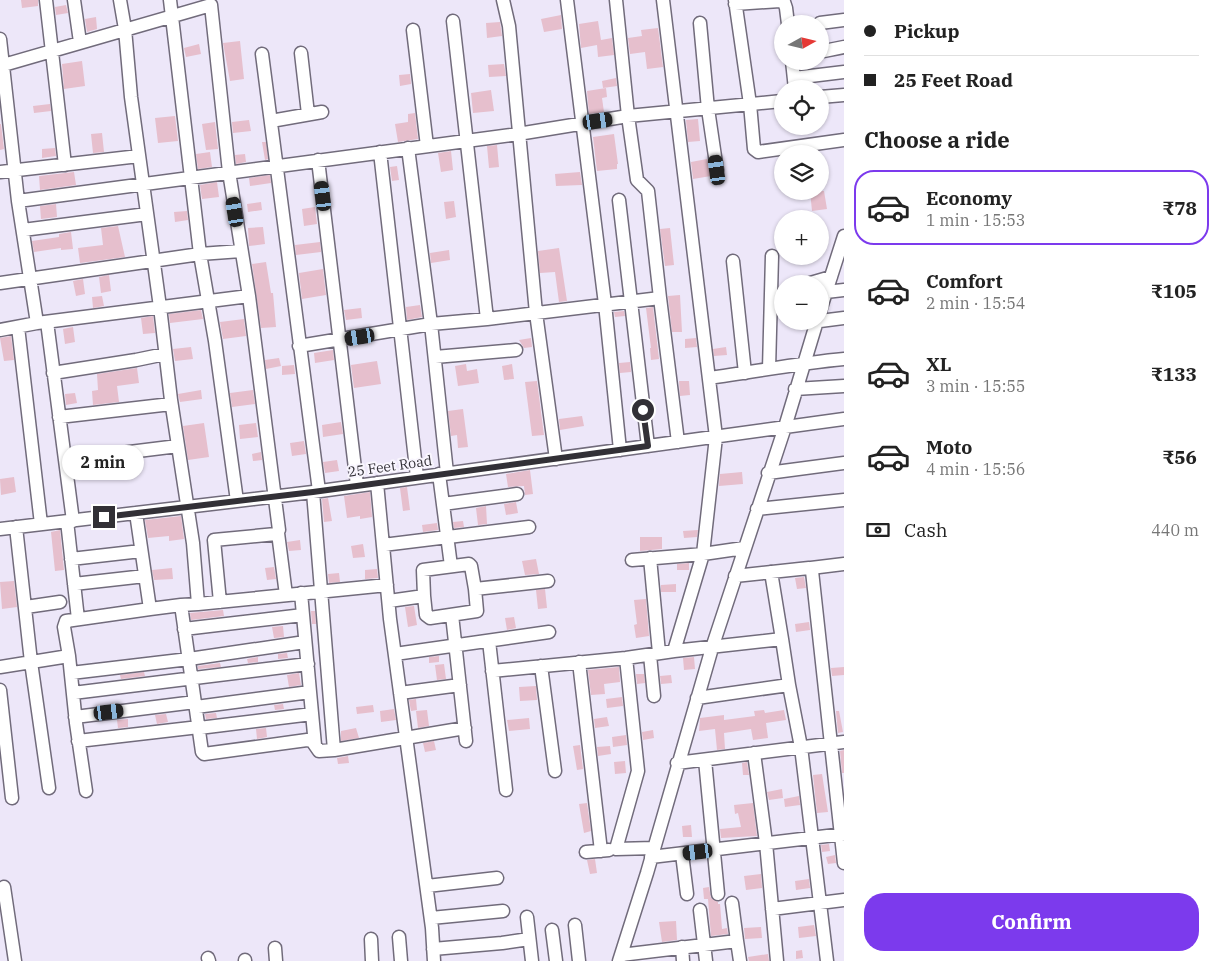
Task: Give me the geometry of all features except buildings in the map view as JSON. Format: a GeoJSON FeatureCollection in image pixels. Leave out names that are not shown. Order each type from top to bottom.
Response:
{"type":"FeatureCollection","features":[{"type":"Feature","properties":{"kind":"street"},"geometry":{"type":"LineString","coordinates":[[46,0],[65,165]]}},
{"type":"Feature","properties":{"kind":"street"},"geometry":{"type":"LineString","coordinates":[[74,0],[80,42]]}},
{"type":"Feature","properties":{"kind":"street"},"geometry":{"type":"LineString","coordinates":[[120,0],[171,404],[189,507],[198,604]]}},
{"type":"Feature","properties":{"kind":"street"},"geometry":{"type":"LineString","coordinates":[[170,0],[200,254],[237,501]]}},
{"type":"Feature","properties":{"kind":"street"},"geometry":{"type":"LineString","coordinates":[[503,0],[509,26],[536,313],[556,459]]}},
{"type":"Feature","properties":{"kind":"street"},"geometry":{"type":"LineString","coordinates":[[567,0],[605,304],[620,450]]}},
{"type":"Feature","properties":{"kind":"street"},"geometry":{"type":"LineString","coordinates":[[616,0],[628,116],[637,180],[648,190],[678,442]]}},
{"type":"Feature","properties":{"kind":"street"},"geometry":{"type":"LineString","coordinates":[[663,0],[716,437],[703,554],[674,651]]}},
{"type":"Feature","properties":{"kind":"street"},"geometry":{"type":"LineString","coordinates":[[787,15],[784,2],[735,2],[750,104],[754,149],[758,152],[844,140]]}},
{"type":"Feature","properties":{"kind":"street"},"geometry":{"type":"LineString","coordinates":[[2,65],[172,16],[210,3],[229,172],[249,296],[286,594]]}},
{"type":"Feature","properties":{"kind":"street"},"geometry":{"type":"LineString","coordinates":[[829,22],[844,20]]}},
{"type":"Feature","properties":{"kind":"street"},"geometry":{"type":"LineString","coordinates":[[453,21],[487,319]]}},
{"type":"Feature","properties":{"kind":"street"},"geometry":{"type":"LineString","coordinates":[[700,23],[708,109],[717,170]]}},
{"type":"Feature","properties":{"kind":"street"},"geometry":{"type":"LineString","coordinates":[[413,30],[427,146]]}},
{"type":"Feature","properties":{"kind":"street"},"geometry":{"type":"LineString","coordinates":[[0,39],[18,201],[30,279],[53,373],[65,460],[71,559],[78,619]]}},
{"type":"Feature","properties":{"kind":"street"},"geometry":{"type":"LineString","coordinates":[[829,50],[844,47]]}},
{"type":"Feature","properties":{"kind":"street"},"geometry":{"type":"LineString","coordinates":[[301,53],[308,114]]}},
{"type":"Feature","properties":{"kind":"street"},"geometry":{"type":"LineString","coordinates":[[262,54],[278,166],[316,491],[320,591],[334,750]]}},
{"type":"Feature","properties":{"kind":"street"},"geometry":{"type":"LineString","coordinates":[[808,80],[844,72]]}},
{"type":"Feature","properties":{"kind":"street"},"geometry":{"type":"LineString","coordinates":[[829,96],[844,95]]}},
{"type":"Feature","properties":{"kind":"street"},"geometry":{"type":"LineString","coordinates":[[18,201],[192,176],[518,134],[628,116],[774,102]]}},
{"type":"Feature","properties":{"kind":"street"},"geometry":{"type":"LineString","coordinates":[[271,121],[322,112]]}},
{"type":"Feature","properties":{"kind":"street"},"geometry":{"type":"LineString","coordinates":[[408,148],[432,324],[443,473],[443,504],[451,566]]}},
{"type":"Feature","properties":{"kind":"street"},"geometry":{"type":"LineString","coordinates":[[380,152],[417,477]]}},
{"type":"Feature","properties":{"kind":"street"},"geometry":{"type":"LineString","coordinates":[[0,172],[139,156]]}},
{"type":"Feature","properties":{"kind":"street"},"geometry":{"type":"LineString","coordinates":[[318,160],[357,485]]}},
{"type":"Feature","properties":{"kind":"street"},"geometry":{"type":"LineString","coordinates":[[619,200],[648,446]]}},
{"type":"Feature","properties":{"kind":"street"},"geometry":{"type":"LineString","coordinates":[[23,230],[147,214]]}},
{"type":"Feature","properties":{"kind":"street"},"geometry":{"type":"LineString","coordinates":[[829,285],[836,269],[844,236]]}},
{"type":"Feature","properties":{"kind":"street"},"geometry":{"type":"LineString","coordinates":[[0,283],[154,260],[241,250]]}},
{"type":"Feature","properties":{"kind":"street"},"geometry":{"type":"LineString","coordinates":[[772,256],[775,275]]}},
{"type":"Feature","properties":{"kind":"street"},"geometry":{"type":"LineString","coordinates":[[733,261],[746,373]]}},
{"type":"Feature","properties":{"kind":"street"},"geometry":{"type":"LineString","coordinates":[[824,275],[836,269]]}},
{"type":"Feature","properties":{"kind":"street"},"geometry":{"type":"LineString","coordinates":[[829,292],[844,290]]}},
{"type":"Feature","properties":{"kind":"street"},"geometry":{"type":"LineString","coordinates":[[0,330],[42,322],[249,296]]}},
{"type":"Feature","properties":{"kind":"street"},"geometry":{"type":"LineString","coordinates":[[299,346],[432,324],[660,298]]}},
{"type":"Feature","properties":{"kind":"street"},"geometry":{"type":"LineString","coordinates":[[829,320],[844,318]]}},
{"type":"Feature","properties":{"kind":"street"},"geometry":{"type":"LineString","coordinates":[[769,369],[774,321]]}},
{"type":"Feature","properties":{"kind":"street"},"geometry":{"type":"LineString","coordinates":[[18,327],[41,524]]}},
{"type":"Feature","properties":{"kind":"street"},"geometry":{"type":"LineString","coordinates":[[737,941],[682,948],[653,956],[620,958],[653,853],[677,763],[712,648],[815,330]]}},
{"type":"Feature","properties":{"kind":"street"},"geometry":{"type":"LineString","coordinates":[[435,357],[516,350]]}},
{"type":"Feature","properties":{"kind":"street"},"geometry":{"type":"LineString","coordinates":[[53,373],[166,354]]}},
{"type":"Feature","properties":{"kind":"street"},"geometry":{"type":"LineString","coordinates":[[709,378],[804,363],[844,359]]}},
{"type":"Feature","properties":{"kind":"street"},"geometry":{"type":"LineString","coordinates":[[795,389],[844,386]]}},
{"type":"Feature","properties":{"kind":"street"},"geometry":{"type":"LineString","coordinates":[[59,417],[171,404]]}},
{"type":"Feature","properties":{"kind":"street","name":"25 Feet Road"},"geometry":{"type":"LineString","coordinates":[[0,529],[316,491],[844,420]]}},
{"type":"Feature","properties":{"kind":"street"},"geometry":{"type":"LineString","coordinates":[[65,460],[178,446]]}},
{"type":"Feature","properties":{"kind":"street"},"geometry":{"type":"LineString","coordinates":[[768,473],[844,463]]}},
{"type":"Feature","properties":{"kind":"street"},"geometry":{"type":"LineString","coordinates":[[377,482],[395,654],[431,918],[434,955],[529,939]]}},
{"type":"Feature","properties":{"kind":"street"},"geometry":{"type":"LineString","coordinates":[[443,504],[517,494]]}},
{"type":"Feature","properties":{"kind":"street"},"geometry":{"type":"LineString","coordinates":[[757,510],[844,500]]}},
{"type":"Feature","properties":{"kind":"street"},"geometry":{"type":"LineString","coordinates":[[136,514],[150,609]]}},
{"type":"Feature","properties":{"kind":"street"},"geometry":{"type":"LineString","coordinates":[[16,527],[31,662],[49,788]]}},
{"type":"Feature","properties":{"kind":"street"},"geometry":{"type":"LineString","coordinates":[[383,545],[529,527]]}},
{"type":"Feature","properties":{"kind":"street"},"geometry":{"type":"LineString","coordinates":[[220,602],[214,540],[278,533]]}},
{"type":"Feature","properties":{"kind":"street"},"geometry":{"type":"LineString","coordinates":[[632,560],[703,554],[744,548]]}},
{"type":"Feature","properties":{"kind":"street"},"geometry":{"type":"LineString","coordinates":[[71,559],[141,551]]}},
{"type":"Feature","properties":{"kind":"street"},"geometry":{"type":"LineString","coordinates":[[650,558],[654,696]]}},
{"type":"Feature","properties":{"kind":"street"},"geometry":{"type":"LineString","coordinates":[[470,564],[475,589],[477,611],[428,617],[424,596],[423,570],[470,564]]}},
{"type":"Feature","properties":{"kind":"street"},"geometry":{"type":"LineString","coordinates":[[735,576],[844,564]]}},
{"type":"Feature","properties":{"kind":"street"},"geometry":{"type":"LineString","coordinates":[[811,568],[844,864]]}},
{"type":"Feature","properties":{"kind":"street"},"geometry":{"type":"LineString","coordinates":[[772,572],[789,685],[801,747],[827,961]]}},
{"type":"Feature","properties":{"kind":"street"},"geometry":{"type":"LineString","coordinates":[[74,584],[145,576]]}},
{"type":"Feature","properties":{"kind":"street"},"geometry":{"type":"LineString","coordinates":[[475,589],[548,581]]}},
{"type":"Feature","properties":{"kind":"street"},"geometry":{"type":"LineString","coordinates":[[86,791],[64,622],[181,605],[387,585]]}},
{"type":"Feature","properties":{"kind":"street"},"geometry":{"type":"LineString","coordinates":[[301,593],[315,745]]}},
{"type":"Feature","properties":{"kind":"street"},"geometry":{"type":"LineString","coordinates":[[389,601],[424,596]]}},
{"type":"Feature","properties":{"kind":"street"},"geometry":{"type":"LineString","coordinates":[[26,606],[60,602]]}},
{"type":"Feature","properties":{"kind":"street"},"geometry":{"type":"LineString","coordinates":[[181,605],[202,752],[206,754],[307,740],[312,741],[319,751],[334,750],[464,728]]}},
{"type":"Feature","properties":{"kind":"street"},"geometry":{"type":"LineString","coordinates":[[184,629],[303,615]]}},
{"type":"Feature","properties":{"kind":"street"},"geometry":{"type":"LineString","coordinates":[[452,615],[466,741]]}},
{"type":"Feature","properties":{"kind":"street"},"geometry":{"type":"LineString","coordinates":[[395,654],[550,632]]}},
{"type":"Feature","properties":{"kind":"street"},"geometry":{"type":"LineString","coordinates":[[492,671],[626,658],[782,639]]}},
{"type":"Feature","properties":{"kind":"street"},"geometry":{"type":"LineString","coordinates":[[489,641],[506,790]]}},
{"type":"Feature","properties":{"kind":"street"},"geometry":{"type":"LineString","coordinates":[[71,673],[305,642]]}},
{"type":"Feature","properties":{"kind":"street"},"geometry":{"type":"LineString","coordinates":[[0,668],[69,656]]}},
{"type":"Feature","properties":{"kind":"street"},"geometry":{"type":"LineString","coordinates":[[616,850],[638,771],[626,658]]}},
{"type":"Feature","properties":{"kind":"street"},"geometry":{"type":"LineString","coordinates":[[579,662],[601,851]]}},
{"type":"Feature","properties":{"kind":"street"},"geometry":{"type":"LineString","coordinates":[[73,694],[308,664]]}},
{"type":"Feature","properties":{"kind":"street"},"geometry":{"type":"LineString","coordinates":[[541,666],[555,771]]}},
{"type":"Feature","properties":{"kind":"street"},"geometry":{"type":"LineString","coordinates":[[400,693],[460,685]]}},
{"type":"Feature","properties":{"kind":"street"},"geometry":{"type":"LineString","coordinates":[[697,698],[789,685]]}},
{"type":"Feature","properties":{"kind":"street"},"geometry":{"type":"LineString","coordinates":[[0,690],[12,798]]}},
{"type":"Feature","properties":{"kind":"street"},"geometry":{"type":"LineString","coordinates":[[75,717],[310,692]]}},
{"type":"Feature","properties":{"kind":"street"},"geometry":{"type":"LineString","coordinates":[[78,741],[312,714]]}},
{"type":"Feature","properties":{"kind":"street"},"geometry":{"type":"LineString","coordinates":[[677,763],[844,742]]}},
{"type":"Feature","properties":{"kind":"street"},"geometry":{"type":"LineString","coordinates":[[754,753],[766,844],[777,961]]}},
{"type":"Feature","properties":{"kind":"street"},"geometry":{"type":"LineString","coordinates":[[705,760],[718,894]]}},
{"type":"Feature","properties":{"kind":"street"},"geometry":{"type":"LineString","coordinates":[[586,852],[616,850],[682,854],[842,834]]}},
{"type":"Feature","properties":{"kind":"street"},"geometry":{"type":"LineString","coordinates":[[682,854],[687,894]]}},
{"type":"Feature","properties":{"kind":"street"},"geometry":{"type":"LineString","coordinates":[[426,886],[497,878]]}},
{"type":"Feature","properties":{"kind":"street"},"geometry":{"type":"LineString","coordinates":[[4,887],[14,961]]}},
{"type":"Feature","properties":{"kind":"street"},"geometry":{"type":"LineString","coordinates":[[772,909],[844,900]]}},
{"type":"Feature","properties":{"kind":"street"},"geometry":{"type":"LineString","coordinates":[[732,904],[740,961]]}},
{"type":"Feature","properties":{"kind":"street"},"geometry":{"type":"LineString","coordinates":[[700,910],[706,961]]}},
{"type":"Feature","properties":{"kind":"street"},"geometry":{"type":"LineString","coordinates":[[431,918],[503,911]]}},
{"type":"Feature","properties":{"kind":"street"},"geometry":{"type":"LineString","coordinates":[[527,917],[532,961]]}},
{"type":"Feature","properties":{"kind":"street"},"geometry":{"type":"LineString","coordinates":[[574,925],[579,961]]}},
{"type":"Feature","properties":{"kind":"street"},"geometry":{"type":"LineString","coordinates":[[552,930],[556,961]]}},
{"type":"Feature","properties":{"kind":"street"},"geometry":{"type":"LineString","coordinates":[[399,937],[401,961]]}},
{"type":"Feature","properties":{"kind":"street"},"geometry":{"type":"LineString","coordinates":[[371,939],[372,961]]}},
{"type":"Feature","properties":{"kind":"street"},"geometry":{"type":"LineString","coordinates":[[682,948],[683,961]]}},
{"type":"Feature","properties":{"kind":"route"},"geometry":{"type":"LineString","coordinates":[[104,517],[313,492],[648,446],[643,410]]}}]}
